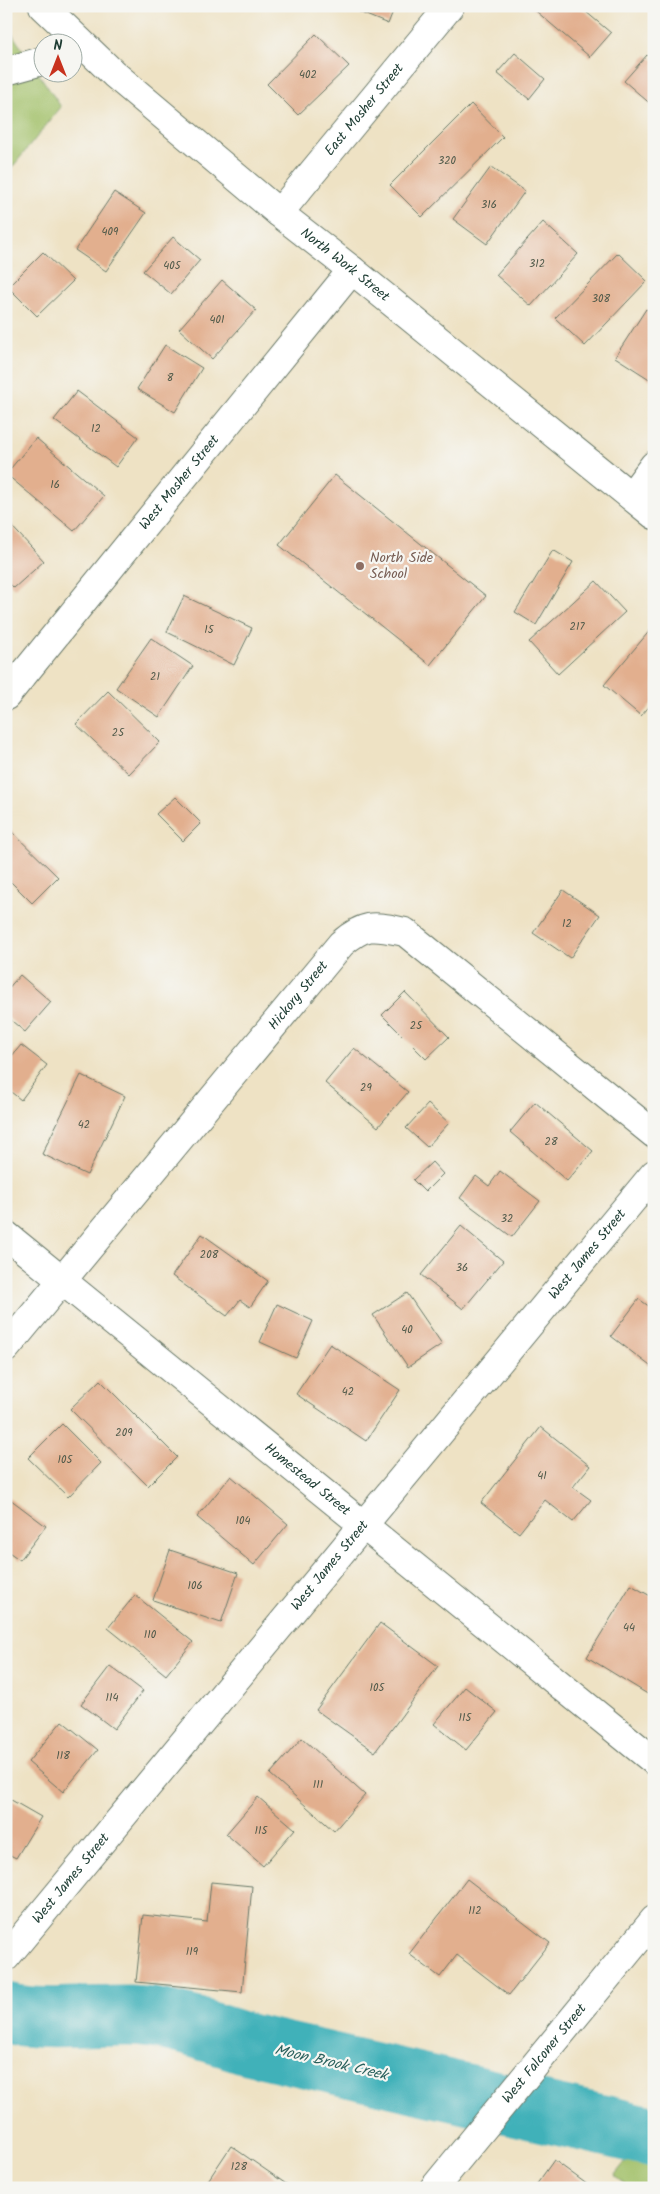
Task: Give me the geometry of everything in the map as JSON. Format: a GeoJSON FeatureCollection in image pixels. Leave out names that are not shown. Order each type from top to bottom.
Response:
{"type":"FeatureCollection","features":[{"type":"Feature","properties":{"kind":"street","name":"North Work Street"},"geometry":{"type":"LineString","coordinates":[[43,6],[64,32]]}},
{"type":"Feature","properties":{"kind":"street","name":"East Mosher Street"},"geometry":{"type":"LineString","coordinates":[[279,213],[450,6]]}},
{"type":"Feature","properties":{"kind":"street","name":"North Work Street"},"geometry":{"type":"LineString","coordinates":[[82,52],[654,516]]}},
{"type":"Feature","properties":{"kind":"street"},"geometry":{"type":"LineString","coordinates":[[6,71],[32,64]]}},
{"type":"Feature","properties":{"kind":"street","name":"West Mosher Street"},"geometry":{"type":"LineString","coordinates":[[6,696],[352,270]]}},
{"type":"Feature","properties":{"kind":"street"},"geometry":{"type":"LineString","coordinates":[[631,496],[654,465]]}},
{"type":"Feature","properties":{"kind":"street","name":"Hickory Street"},"geometry":{"type":"LineString","coordinates":[[6,1348],[341,944],[355,931],[377,926],[406,932],[654,1134]]}},
{"type":"Feature","properties":{"kind":"street","name":"West James Street"},"geometry":{"type":"LineString","coordinates":[[6,1958],[654,1174]]}},
{"type":"Feature","properties":{"kind":"street","name":"Homestead Street"},"geometry":{"type":"LineString","coordinates":[[6,1235],[654,1761]]}},
{"type":"Feature","properties":{"kind":"street","name":"West Falconer Street"},"geometry":{"type":"LineString","coordinates":[[434,2188],[654,1920]]}},
{"type":"Feature","properties":{"kind":"green space"},"geometry":{"type":"Polygon","coordinates":[[[6,25],[32,64],[32,82],[44,82],[61,107],[6,175],[6,25]]]}},
{"type":"Feature","properties":{"kind":"green space"},"geometry":{"type":"Polygon","coordinates":[[[654,2126],[654,2188],[630,2188],[614,2176],[654,2126]]]}},
{"type":"Feature","properties":{"kind":"building"},"geometry":{"type":"Polygon","coordinates":[[[350,6],[395,6],[388,24],[349,8],[350,6]]]}},
{"type":"Feature","properties":{"kind":"building"},"geometry":{"type":"Polygon","coordinates":[[[530,6],[579,6],[611,33],[590,57],[530,6]]]}},
{"type":"Feature","properties":{"kind":"building"},"geometry":{"type":"Polygon","coordinates":[[[316,34],[349,66],[298,115],[267,84],[316,34]]]}},
{"type":"Feature","properties":{"kind":"building"},"geometry":{"type":"Polygon","coordinates":[[[515,53],[545,79],[529,99],[497,73],[515,53]]]}},
{"type":"Feature","properties":{"kind":"building"},"geometry":{"type":"Polygon","coordinates":[[[647,55],[654,61],[654,107],[624,81],[647,55]]]}},
{"type":"Feature","properties":{"kind":"building"},"geometry":{"type":"Polygon","coordinates":[[[471,104],[503,137],[422,217],[390,185],[471,104]]]}},
{"type":"Feature","properties":{"kind":"building"},"geometry":{"type":"Polygon","coordinates":[[[491,167],[525,191],[487,244],[453,219],[491,167]]]}},
{"type":"Feature","properties":{"kind":"building"},"geometry":{"type":"Polygon","coordinates":[[[114,192],[146,213],[106,271],[75,250],[114,192]]]}},
{"type":"Feature","properties":{"kind":"building"},"geometry":{"type":"Polygon","coordinates":[[[543,222],[578,254],[531,306],[496,275],[543,222]]]}},
{"type":"Feature","properties":{"kind":"building"},"geometry":{"type":"Polygon","coordinates":[[[173,237],[200,260],[171,294],[143,271],[173,237]]]}},
{"type":"Feature","properties":{"kind":"building"},"geometry":{"type":"Polygon","coordinates":[[[43,252],[73,281],[37,316],[8,287],[43,252]]]}},
{"type":"Feature","properties":{"kind":"building"},"geometry":{"type":"Polygon","coordinates":[[[618,253],[647,281],[585,346],[555,318],[618,253]]]}},
{"type":"Feature","properties":{"kind":"building"},"geometry":{"type":"Polygon","coordinates":[[[222,280],[256,310],[212,359],[179,329],[222,280]]]}},
{"type":"Feature","properties":{"kind":"building"},"geometry":{"type":"Polygon","coordinates":[[[646,309],[654,314],[654,382],[615,357],[646,309]]]}},
{"type":"Feature","properties":{"kind":"building"},"geometry":{"type":"Polygon","coordinates":[[[165,345],[202,368],[175,412],[137,389],[165,345]]]}},
{"type":"Feature","properties":{"kind":"building"},"geometry":{"type":"Polygon","coordinates":[[[77,391],[138,437],[116,467],[54,420],[77,391]]]}},
{"type":"Feature","properties":{"kind":"building"},"geometry":{"type":"Polygon","coordinates":[[[36,438],[104,496],[74,531],[6,474],[36,438]]]}},
{"type":"Feature","properties":{"kind":"building"},"geometry":{"type":"Polygon","coordinates":[[[335,475],[486,596],[430,665],[279,545],[335,475]]]}},
{"type":"Feature","properties":{"kind":"building"},"geometry":{"type":"Polygon","coordinates":[[[6,520],[44,561],[14,588],[6,580],[6,520]]]}},
{"type":"Feature","properties":{"kind":"building"},"geometry":{"type":"Polygon","coordinates":[[[553,550],[573,562],[536,625],[515,612],[553,550]]]}},
{"type":"Feature","properties":{"kind":"building"},"geometry":{"type":"Polygon","coordinates":[[[596,581],[625,612],[558,674],[529,642],[596,581]]]}},
{"type":"Feature","properties":{"kind":"building"},"geometry":{"type":"Polygon","coordinates":[[[184,596],[252,628],[234,665],[167,632],[184,596]]]}},
{"type":"Feature","properties":{"kind":"building"},"geometry":{"type":"Polygon","coordinates":[[[652,628],[654,630],[654,701],[641,716],[604,685],[652,628]]]}},
{"type":"Feature","properties":{"kind":"building"},"geometry":{"type":"Polygon","coordinates":[[[151,638],[193,666],[159,717],[116,688],[151,638]]]}},
{"type":"Feature","properties":{"kind":"building"},"geometry":{"type":"Polygon","coordinates":[[[108,691],[160,742],[129,774],[76,724],[108,691]]]}},
{"type":"Feature","properties":{"kind":"building"},"geometry":{"type":"Polygon","coordinates":[[[175,797],[201,823],[183,841],[156,814],[175,797]]]}},
{"type":"Feature","properties":{"kind":"building"},"geometry":{"type":"Polygon","coordinates":[[[6,826],[58,877],[32,903],[6,877],[6,826]]]}},
{"type":"Feature","properties":{"kind":"building"},"geometry":{"type":"Polygon","coordinates":[[[563,890],[600,915],[570,958],[533,933],[563,890]]]}},
{"type":"Feature","properties":{"kind":"building"},"geometry":{"type":"Polygon","coordinates":[[[20,975],[51,1002],[25,1032],[6,1016],[6,991],[20,975]]]}},
{"type":"Feature","properties":{"kind":"building"},"geometry":{"type":"Polygon","coordinates":[[[405,992],[449,1037],[426,1059],[382,1015],[405,992]]]}},
{"type":"Feature","properties":{"kind":"building"},"geometry":{"type":"Polygon","coordinates":[[[21,1045],[47,1065],[21,1100],[6,1088],[6,1063],[21,1045]]]}},
{"type":"Feature","properties":{"kind":"building"},"geometry":{"type":"Polygon","coordinates":[[[354,1048],[408,1092],[378,1127],[325,1083],[354,1048]]]}},
{"type":"Feature","properties":{"kind":"building"},"geometry":{"type":"Polygon","coordinates":[[[81,1075],[125,1096],[87,1175],[42,1154],[81,1075]]]}},
{"type":"Feature","properties":{"kind":"building"},"geometry":{"type":"Polygon","coordinates":[[[535,1102],[593,1151],[567,1181],[510,1132],[535,1102]]]}},
{"type":"Feature","properties":{"kind":"building"},"geometry":{"type":"Polygon","coordinates":[[[428,1104],[449,1123],[427,1147],[406,1128],[428,1104]]]}},
{"type":"Feature","properties":{"kind":"building"},"geometry":{"type":"Polygon","coordinates":[[[432,1162],[443,1174],[425,1192],[413,1180],[432,1162]]]}},
{"type":"Feature","properties":{"kind":"building"},"geometry":{"type":"Polygon","coordinates":[[[500,1171],[540,1201],[512,1237],[460,1198],[476,1176],[489,1186],[500,1171]]]}},
{"type":"Feature","properties":{"kind":"building"},"geometry":{"type":"Polygon","coordinates":[[[461,1226],[503,1261],[463,1309],[421,1275],[461,1226]]]}},
{"type":"Feature","properties":{"kind":"building"},"geometry":{"type":"Polygon","coordinates":[[[202,1234],[268,1281],[250,1307],[240,1300],[227,1316],[172,1276],[202,1234]]]}},
{"type":"Feature","properties":{"kind":"building"},"geometry":{"type":"Polygon","coordinates":[[[407,1293],[442,1344],[408,1367],[373,1315],[407,1293]]]}},
{"type":"Feature","properties":{"kind":"building"},"geometry":{"type":"Polygon","coordinates":[[[639,1299],[654,1310],[654,1369],[611,1336],[639,1299]]]}},
{"type":"Feature","properties":{"kind":"building"},"geometry":{"type":"Polygon","coordinates":[[[277,1304],[313,1321],[296,1358],[260,1342],[277,1304]]]}},
{"type":"Feature","properties":{"kind":"building"},"geometry":{"type":"Polygon","coordinates":[[[330,1344],[400,1390],[366,1441],[296,1394],[330,1344]]]}},
{"type":"Feature","properties":{"kind":"building"},"geometry":{"type":"Polygon","coordinates":[[[100,1380],[177,1457],[148,1486],[70,1409],[100,1380]]]}},
{"type":"Feature","properties":{"kind":"building"},"geometry":{"type":"Polygon","coordinates":[[[62,1424],[101,1463],[68,1497],[28,1458],[62,1424]]]}},
{"type":"Feature","properties":{"kind":"building"},"geometry":{"type":"Polygon","coordinates":[[[541,1427],[590,1466],[573,1487],[591,1500],[573,1522],[545,1500],[519,1533],[481,1503],[541,1427]]]}},
{"type":"Feature","properties":{"kind":"building"},"geometry":{"type":"Polygon","coordinates":[[[231,1476],[288,1524],[254,1565],[197,1517],[231,1476]]]}},
{"type":"Feature","properties":{"kind":"building"},"geometry":{"type":"Polygon","coordinates":[[[6,1496],[46,1526],[20,1560],[6,1550],[6,1496]]]}},
{"type":"Feature","properties":{"kind":"building"},"geometry":{"type":"Polygon","coordinates":[[[170,1550],[238,1573],[221,1623],[153,1600],[170,1550]]]}},
{"type":"Feature","properties":{"kind":"building"},"geometry":{"type":"Polygon","coordinates":[[[631,1585],[654,1598],[654,1698],[587,1657],[631,1585]]]}},
{"type":"Feature","properties":{"kind":"building"},"geometry":{"type":"Polygon","coordinates":[[[135,1595],[193,1642],[166,1675],[108,1628],[135,1595]]]}},
{"type":"Feature","properties":{"kind":"building"},"geometry":{"type":"Polygon","coordinates":[[[380,1623],[438,1666],[375,1752],[316,1710],[380,1623]]]}},
{"type":"Feature","properties":{"kind":"building"},"geometry":{"type":"Polygon","coordinates":[[[110,1666],[143,1691],[114,1729],[81,1704],[110,1666]]]}},
{"type":"Feature","properties":{"kind":"building"},"geometry":{"type":"Polygon","coordinates":[[[465,1687],[497,1712],[466,1750],[434,1724],[465,1687]]]}},
{"type":"Feature","properties":{"kind":"building"},"geometry":{"type":"Polygon","coordinates":[[[62,1721],[98,1750],[63,1792],[28,1762],[62,1721]]]}},
{"type":"Feature","properties":{"kind":"building"},"geometry":{"type":"Polygon","coordinates":[[[302,1738],[365,1795],[334,1831],[270,1774],[302,1738]]]}},
{"type":"Feature","properties":{"kind":"building"},"geometry":{"type":"Polygon","coordinates":[[[6,1797],[41,1817],[16,1858],[6,1853],[6,1797]]]}},
{"type":"Feature","properties":{"kind":"building"},"geometry":{"type":"Polygon","coordinates":[[[258,1797],[295,1829],[263,1866],[226,1834],[258,1797]]]}},
{"type":"Feature","properties":{"kind":"building"},"geometry":{"type":"Polygon","coordinates":[[[467,1879],[550,1943],[509,1995],[457,1955],[440,1977],[409,1954],[467,1879]]]}},
{"type":"Feature","properties":{"kind":"building"},"geometry":{"type":"Polygon","coordinates":[[[211,1882],[252,1886],[242,1992],[136,1982],[143,1915],[207,1922],[211,1882]]]}},
{"type":"Feature","properties":{"kind":"building"},"geometry":{"type":"Polygon","coordinates":[[[231,2146],[292,2188],[203,2188],[231,2146]]]}},
{"type":"Feature","properties":{"kind":"building"},"geometry":{"type":"Polygon","coordinates":[[[554,2160],[592,2188],[534,2188],[554,2160]]]}},
{"type":"Feature","properties":{"kind":"waterway","name":"Moon Brook Creek"},"geometry":{"type":"LineString","coordinates":[[6,2013],[36,2017],[129,2016],[159,2019],[248,2044],[654,2137]]}},
{"type":"Feature","properties":{"kind":"place","name":"North Side School"},"geometry":{"type":"Point","coordinates":[360,566]}}]}
